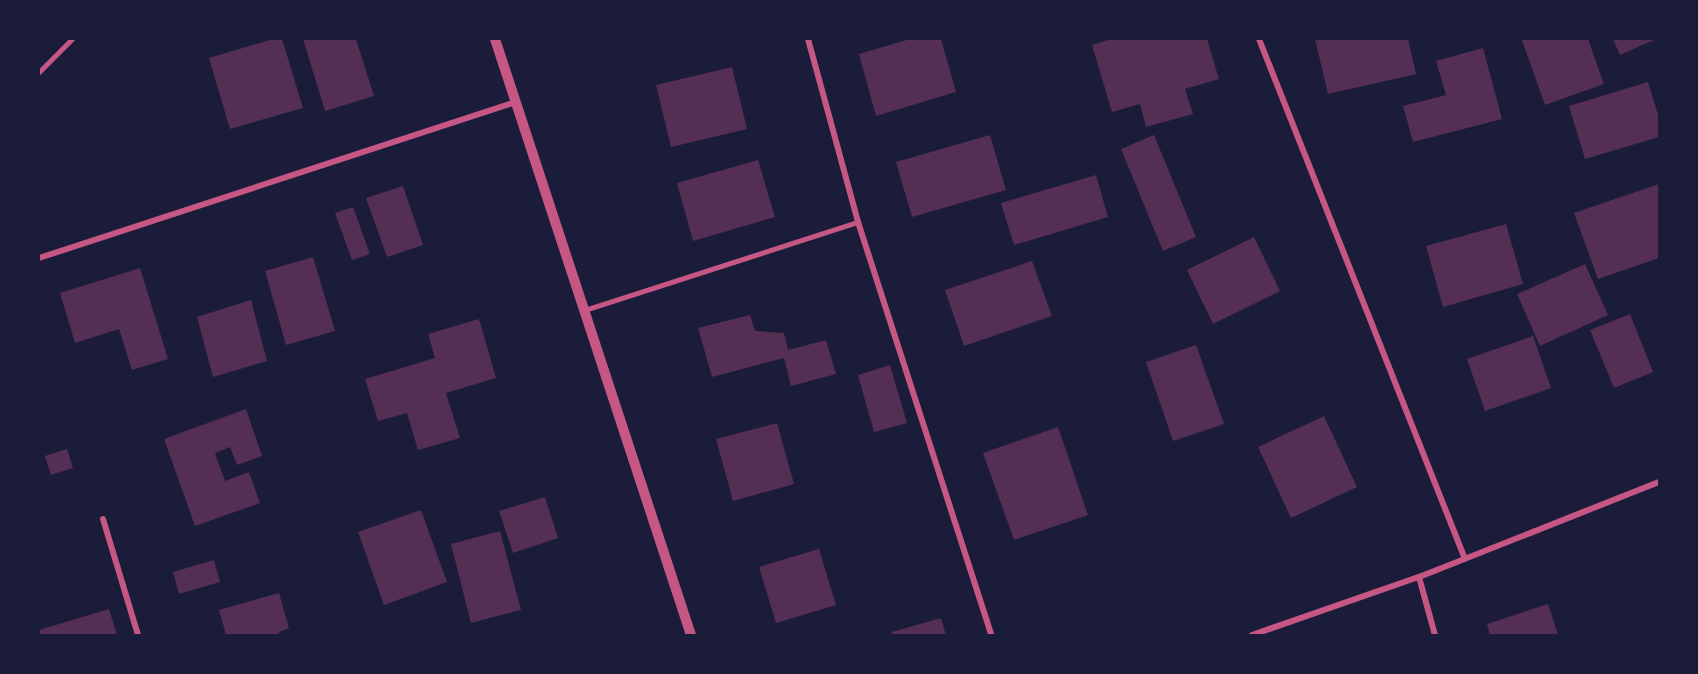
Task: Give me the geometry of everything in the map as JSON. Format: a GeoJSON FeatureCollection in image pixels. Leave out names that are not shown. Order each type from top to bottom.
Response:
{"type":"FeatureCollection","features":[{"type":"Feature","properties":{"kind":"street"},"geometry":{"type":"LineString","coordinates":[[495,39],[691,635]]}},
{"type":"Feature","properties":{"kind":"street"},"geometry":{"type":"LineString","coordinates":[[808,39],[858,222],[991,635]]}},
{"type":"Feature","properties":{"kind":"street"},"geometry":{"type":"LineString","coordinates":[[1259,39],[1465,559]]}},
{"type":"Feature","properties":{"kind":"street"},"geometry":{"type":"LineString","coordinates":[[39,258],[516,102]]}},
{"type":"Feature","properties":{"kind":"street"},"geometry":{"type":"LineString","coordinates":[[1252,635],[1419,577],[1659,482]]}},
{"type":"Feature","properties":{"kind":"street"},"geometry":{"type":"LineString","coordinates":[[103,519],[138,635]]}},
{"type":"Feature","properties":{"kind":"street"},"geometry":{"type":"LineString","coordinates":[[1419,577],[1435,635]]}},
{"type":"Feature","properties":{"kind":"lane"},"geometry":{"type":"LineString","coordinates":[[39,72],[72,39]]}},
{"type":"Feature","properties":{"kind":"lane"},"geometry":{"type":"LineString","coordinates":[[585,310],[858,222]]}},
{"type":"Feature","properties":{"kind":"building"},"geometry":{"type":"Polygon","coordinates":[[[273,39],[282,39],[303,108],[230,129],[209,58],[273,39]]]}},
{"type":"Feature","properties":{"kind":"building"},"geometry":{"type":"Polygon","coordinates":[[[303,39],[356,39],[374,96],[325,111],[303,39]]]}},
{"type":"Feature","properties":{"kind":"building"},"geometry":{"type":"Polygon","coordinates":[[[910,39],[941,39],[956,92],[876,116],[859,54],[910,39]]]}},
{"type":"Feature","properties":{"kind":"building"},"geometry":{"type":"Polygon","coordinates":[[[1111,39],[1207,39],[1219,79],[1185,89],[1193,114],[1146,127],[1140,104],[1112,112],[1092,45],[1111,39]]]}},
{"type":"Feature","properties":{"kind":"building"},"geometry":{"type":"Polygon","coordinates":[[[1315,39],[1408,39],[1416,74],[1328,94],[1315,39]]]}},
{"type":"Feature","properties":{"kind":"building"},"geometry":{"type":"Polygon","coordinates":[[[1588,39],[1604,84],[1545,105],[1522,40],[1588,39]]]}},
{"type":"Feature","properties":{"kind":"building"},"geometry":{"type":"Polygon","coordinates":[[[1613,39],[1656,39],[1620,55],[1613,39]]]}},
{"type":"Feature","properties":{"kind":"building"},"geometry":{"type":"Polygon","coordinates":[[[1483,48],[1502,119],[1413,142],[1403,106],[1446,95],[1436,61],[1483,48]]]}},
{"type":"Feature","properties":{"kind":"building"},"geometry":{"type":"Polygon","coordinates":[[[732,67],[747,129],[671,147],[656,85],[732,67]]]}},
{"type":"Feature","properties":{"kind":"building"},"geometry":{"type":"Polygon","coordinates":[[[1648,82],[1659,118],[1659,137],[1585,159],[1569,106],[1648,82]]]}},
{"type":"Feature","properties":{"kind":"building"},"geometry":{"type":"Polygon","coordinates":[[[990,135],[1006,190],[912,217],[896,162],[990,135]]]}},
{"type":"Feature","properties":{"kind":"building"},"geometry":{"type":"Polygon","coordinates":[[[1154,135],[1196,237],[1163,251],[1121,149],[1154,135]]]}},
{"type":"Feature","properties":{"kind":"building"},"geometry":{"type":"Polygon","coordinates":[[[758,160],[775,217],[693,241],[677,183],[758,160]]]}},
{"type":"Feature","properties":{"kind":"building"},"geometry":{"type":"Polygon","coordinates":[[[1096,175],[1108,217],[1014,245],[1001,203],[1096,175]]]}},
{"type":"Feature","properties":{"kind":"building"},"geometry":{"type":"Polygon","coordinates":[[[1659,184],[1659,258],[1598,279],[1574,213],[1659,184]]]}},
{"type":"Feature","properties":{"kind":"building"},"geometry":{"type":"Polygon","coordinates":[[[403,186],[423,245],[387,257],[366,198],[403,186]]]}},
{"type":"Feature","properties":{"kind":"building"},"geometry":{"type":"Polygon","coordinates":[[[353,207],[370,254],[352,260],[335,213],[353,207]]]}},
{"type":"Feature","properties":{"kind":"building"},"geometry":{"type":"Polygon","coordinates":[[[1506,224],[1523,284],[1443,307],[1426,246],[1506,224]]]}},
{"type":"Feature","properties":{"kind":"building"},"geometry":{"type":"Polygon","coordinates":[[[1254,237],[1280,291],[1213,324],[1187,270],[1254,237]]]}},
{"type":"Feature","properties":{"kind":"building"},"geometry":{"type":"Polygon","coordinates":[[[313,257],[335,331],[286,345],[265,271],[313,257]]]}},
{"type":"Feature","properties":{"kind":"building"},"geometry":{"type":"Polygon","coordinates":[[[1032,261],[1052,316],[964,346],[945,290],[1032,261]]]}},
{"type":"Feature","properties":{"kind":"building"},"geometry":{"type":"Polygon","coordinates":[[[1585,264],[1608,315],[1540,346],[1517,294],[1585,264]]]}},
{"type":"Feature","properties":{"kind":"building"},"geometry":{"type":"Polygon","coordinates":[[[140,268],[168,359],[132,370],[119,329],[75,343],[60,293],[140,268]]]}},
{"type":"Feature","properties":{"kind":"building"},"geometry":{"type":"Polygon","coordinates":[[[251,300],[267,361],[213,377],[197,317],[251,300]]]}},
{"type":"Feature","properties":{"kind":"building"},"geometry":{"type":"Polygon","coordinates":[[[1630,314],[1653,372],[1614,388],[1590,330],[1630,314]]]}},
{"type":"Feature","properties":{"kind":"building"},"geometry":{"type":"Polygon","coordinates":[[[750,315],[755,331],[784,333],[788,350],[826,340],[836,374],[791,386],[784,358],[712,377],[698,328],[750,315]]]}},
{"type":"Feature","properties":{"kind":"building"},"geometry":{"type":"Polygon","coordinates":[[[479,319],[496,378],[446,393],[460,438],[418,450],[407,413],[378,421],[365,379],[435,358],[428,334],[479,319]]]}},
{"type":"Feature","properties":{"kind":"building"},"geometry":{"type":"Polygon","coordinates":[[[1533,336],[1551,388],[1485,411],[1467,359],[1533,336]]]}},
{"type":"Feature","properties":{"kind":"building"},"geometry":{"type":"Polygon","coordinates":[[[1196,345],[1224,424],[1173,441],[1146,362],[1196,345]]]}},
{"type":"Feature","properties":{"kind":"building"},"geometry":{"type":"Polygon","coordinates":[[[890,365],[907,423],[874,432],[858,375],[890,365]]]}},
{"type":"Feature","properties":{"kind":"building"},"geometry":{"type":"Polygon","coordinates":[[[246,409],[262,456],[237,465],[230,447],[215,453],[225,481],[249,472],[260,503],[195,526],[164,439],[246,409]]]}},
{"type":"Feature","properties":{"kind":"building"},"geometry":{"type":"Polygon","coordinates":[[[1324,416],[1357,487],[1291,518],[1258,447],[1324,416]]]}},
{"type":"Feature","properties":{"kind":"building"},"geometry":{"type":"Polygon","coordinates":[[[777,423],[794,484],[733,501],[716,439],[777,423]]]}},
{"type":"Feature","properties":{"kind":"building"},"geometry":{"type":"Polygon","coordinates":[[[1058,427],[1088,515],[1014,540],[983,453],[1058,427]]]}},
{"type":"Feature","properties":{"kind":"building"},"geometry":{"type":"Polygon","coordinates":[[[67,449],[73,468],[51,475],[45,456],[67,449]]]}},
{"type":"Feature","properties":{"kind":"building"},"geometry":{"type":"Polygon","coordinates":[[[545,497],[558,538],[513,553],[499,511],[545,497]]]}},
{"type":"Feature","properties":{"kind":"building"},"geometry":{"type":"Polygon","coordinates":[[[421,510],[447,582],[384,605],[358,532],[421,510]]]}},
{"type":"Feature","properties":{"kind":"building"},"geometry":{"type":"Polygon","coordinates":[[[500,531],[521,610],[471,623],[451,544],[500,531]]]}},
{"type":"Feature","properties":{"kind":"building"},"geometry":{"type":"Polygon","coordinates":[[[819,549],[836,605],[776,623],[759,567],[819,549]]]}},
{"type":"Feature","properties":{"kind":"building"},"geometry":{"type":"Polygon","coordinates":[[[214,560],[220,582],[179,594],[173,572],[214,560]]]}},
{"type":"Feature","properties":{"kind":"building"},"geometry":{"type":"Polygon","coordinates":[[[279,593],[289,628],[279,632],[280,635],[226,635],[219,610],[279,593]]]}},
{"type":"Feature","properties":{"kind":"building"},"geometry":{"type":"Polygon","coordinates":[[[1548,604],[1558,635],[1490,635],[1487,624],[1548,604]]]}},
{"type":"Feature","properties":{"kind":"building"},"geometry":{"type":"Polygon","coordinates":[[[109,609],[117,635],[39,635],[39,630],[109,609]]]}},
{"type":"Feature","properties":{"kind":"building"},"geometry":{"type":"Polygon","coordinates":[[[941,618],[946,635],[893,635],[892,632],[941,618]]]}}]}
